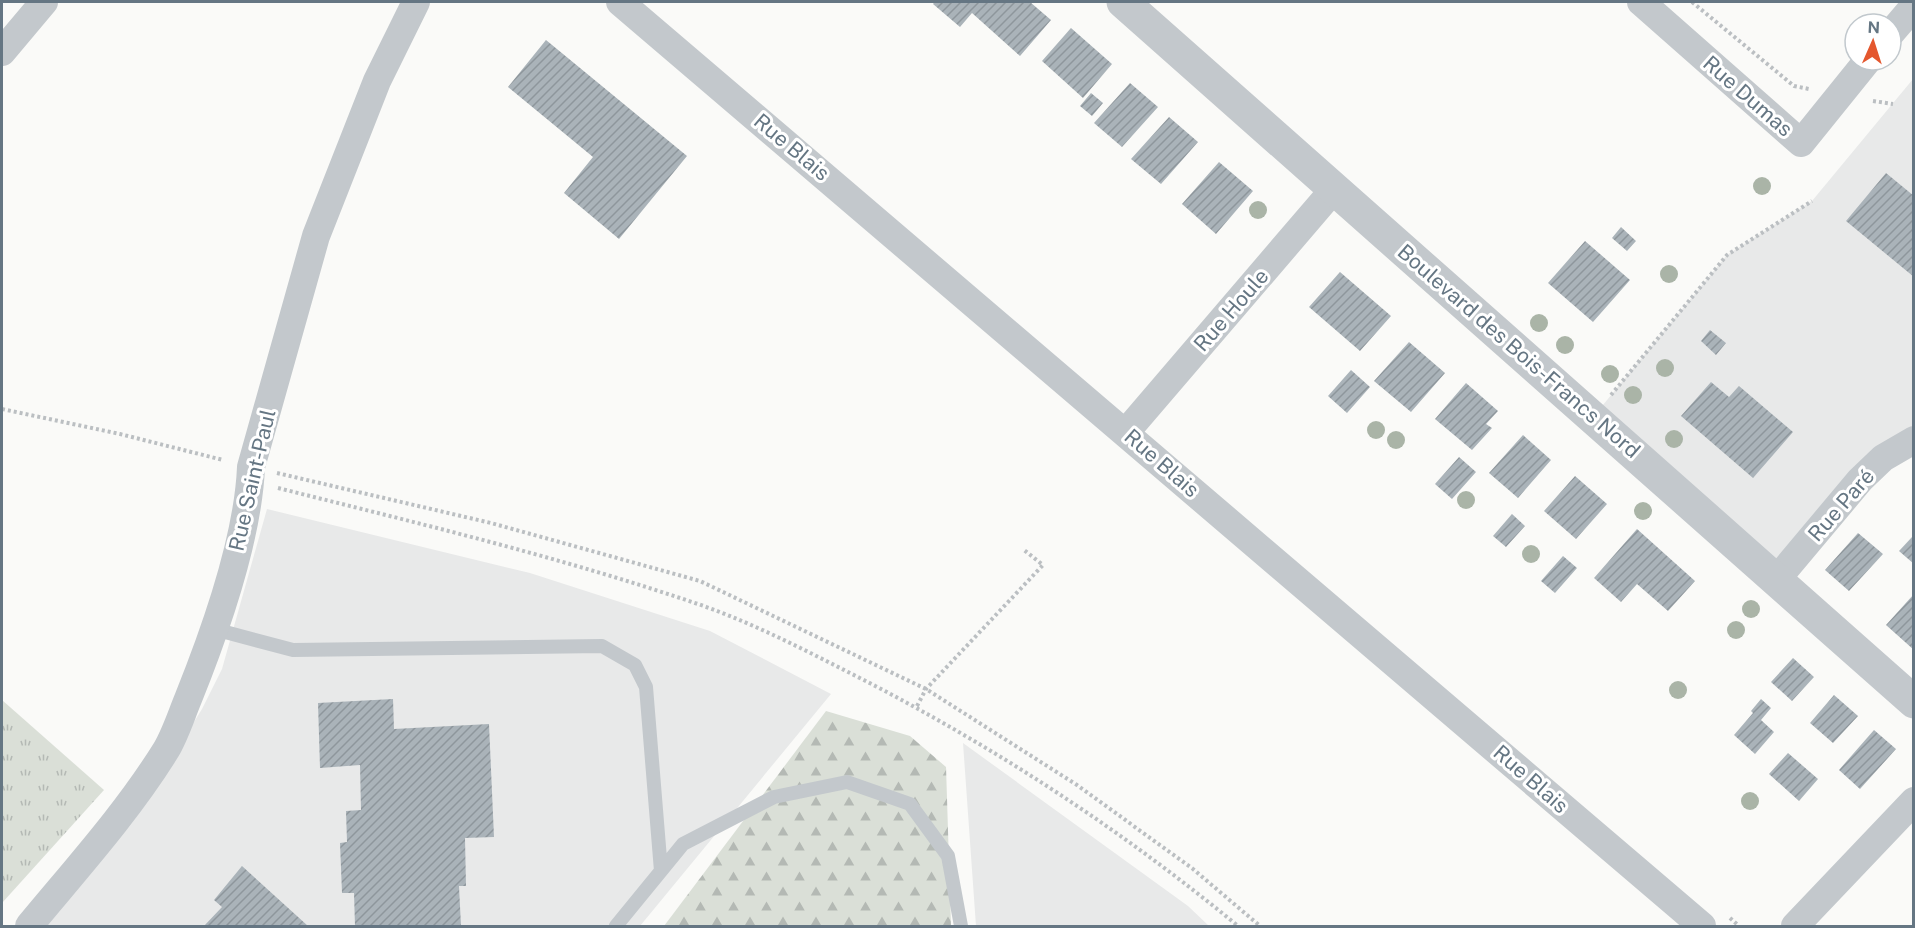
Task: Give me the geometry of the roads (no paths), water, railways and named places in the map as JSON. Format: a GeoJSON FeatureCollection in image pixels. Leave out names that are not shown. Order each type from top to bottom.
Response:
{"type":"FeatureCollection","features":[{"type":"Feature","properties":{"kind":"street"},"geometry":{"type":"LineString","coordinates":[[2,52],[44,2]]}},
{"type":"Feature","properties":{"kind":"street","name":"Rue Saint-Paul"},"geometry":{"type":"LineString","coordinates":[[29,927],[125,809],[167,748],[214,629],[225,594],[248,501],[251,467],[316,236],[377,81],[416,2]]}},
{"type":"Feature","properties":{"kind":"street","name":"Rue Blais"},"geometry":{"type":"LineString","coordinates":[[620,2],[1126,432],[1702,927]]}},
{"type":"Feature","properties":{"kind":"street","name":"Boulevard des Bois-Francs Nord"},"geometry":{"type":"LineString","coordinates":[[1123,2],[1914,702]]}},
{"type":"Feature","properties":{"kind":"street","name":"Rue Dumas"},"geometry":{"type":"LineString","coordinates":[[1641,2],[1801,143],[1858,72]]}},
{"type":"Feature","properties":{"kind":"street"},"geometry":{"type":"LineString","coordinates":[[1903,19],[1914,6]]}},
{"type":"Feature","properties":{"kind":"street","name":"Rue Houle"},"geometry":{"type":"LineString","coordinates":[[1126,432],[1335,188]]}},
{"type":"Feature","properties":{"kind":"street","name":"Rue Paré"},"geometry":{"type":"LineString","coordinates":[[1777,579],[1860,480],[1883,459],[1914,440]]}},
{"type":"Feature","properties":{"kind":"street"},"geometry":{"type":"LineString","coordinates":[[1795,927],[1914,801]]}},
{"type":"Feature","properties":{"kind":"lane"},"geometry":{"type":"LineString","coordinates":[[214,629],[293,650],[602,646],[635,665],[646,687],[661,871]]}},
{"type":"Feature","properties":{"kind":"lane"},"geometry":{"type":"LineString","coordinates":[[616,927],[683,844],[774,797],[847,782],[910,804],[948,856],[962,927]]}}]}
